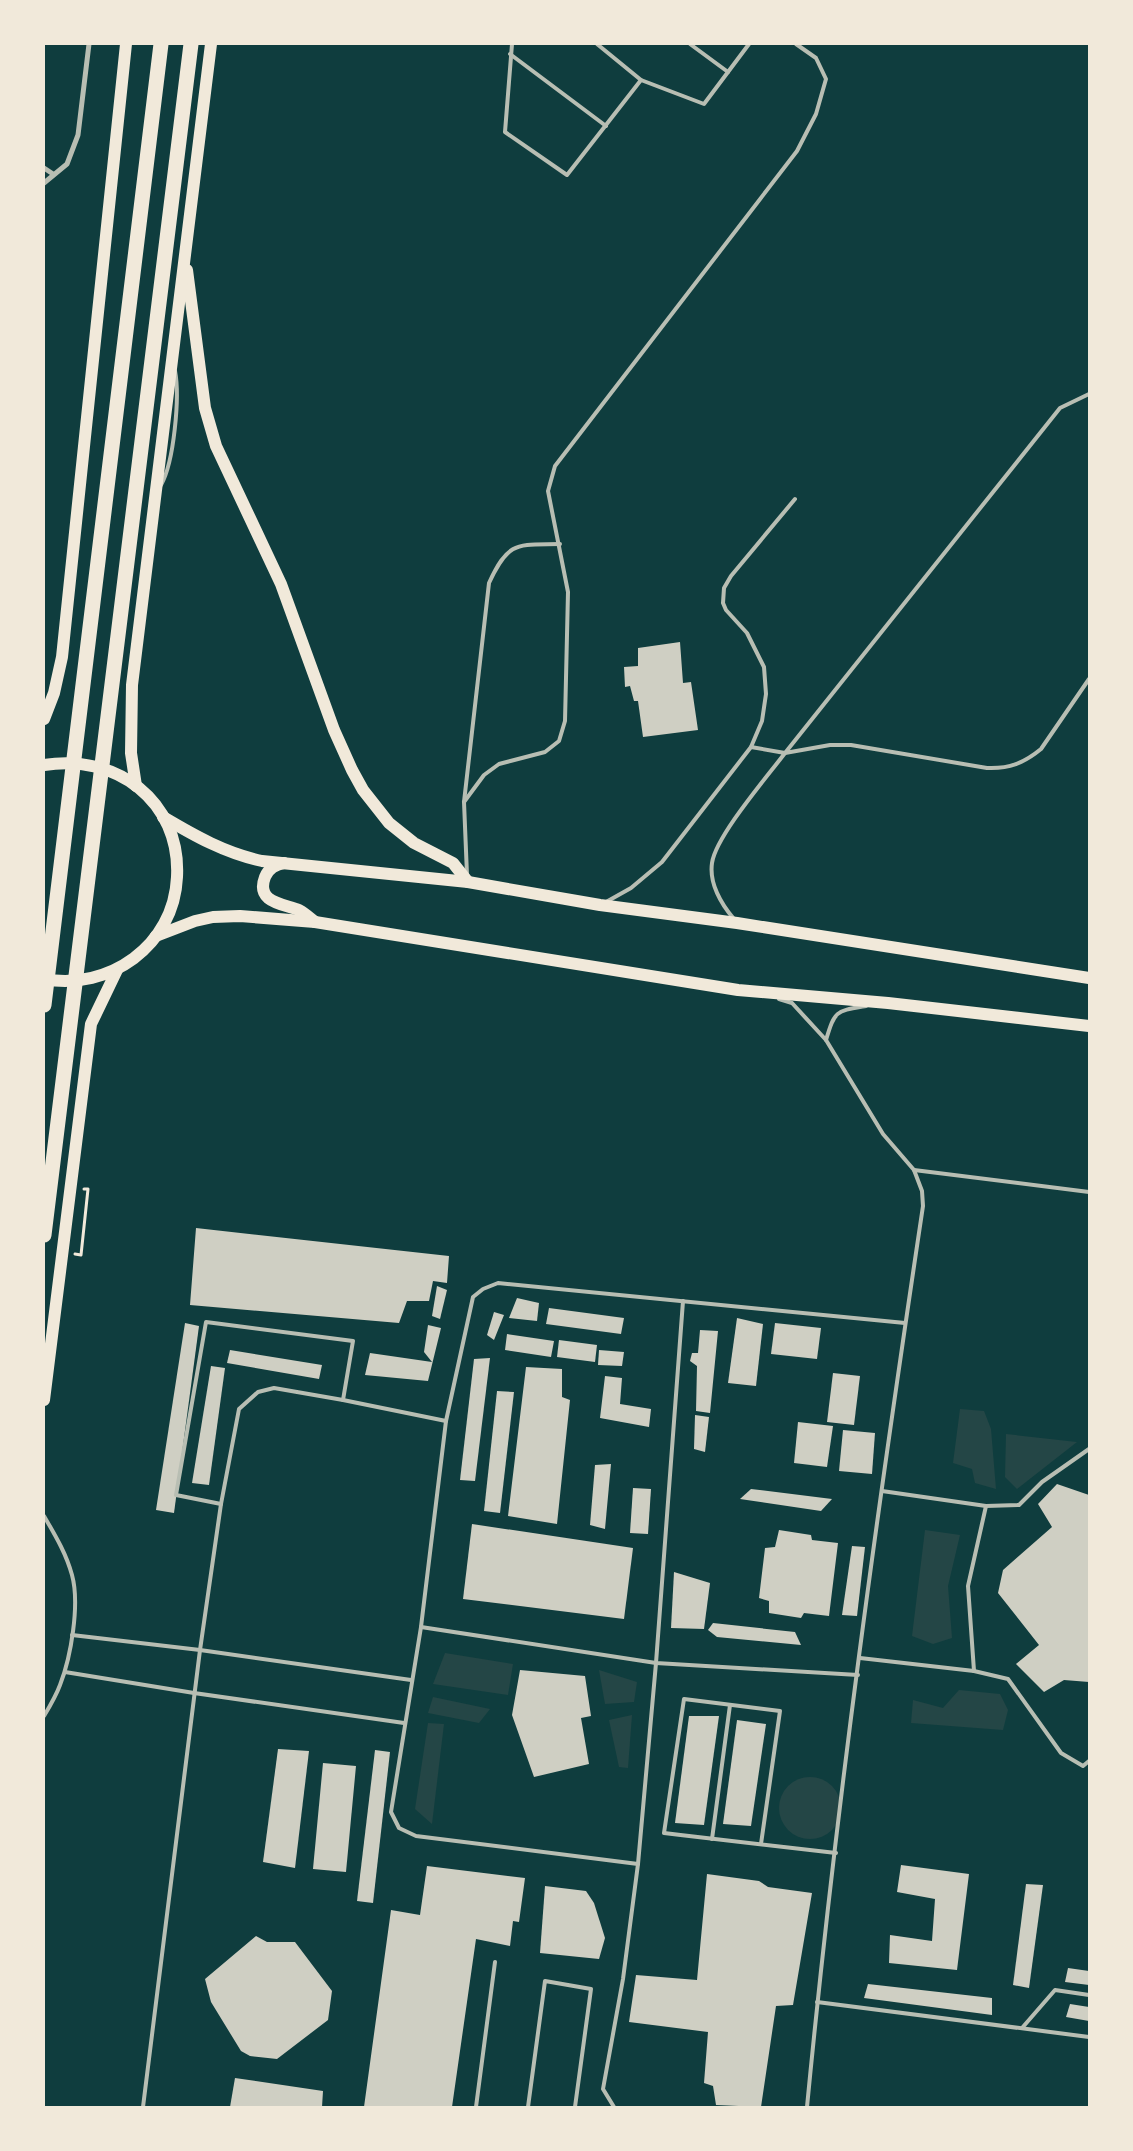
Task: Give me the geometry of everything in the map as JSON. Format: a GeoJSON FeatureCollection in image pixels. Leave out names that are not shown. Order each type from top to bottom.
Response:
{"type":"FeatureCollection","features":[{"type":"Feature","properties":{"kind":"highway"},"geometry":{"type":"LineString","coordinates":[[44,1005],[161,44]]}},
{"type":"Feature","properties":{"kind":"highway"},"geometry":{"type":"LineString","coordinates":[[44,1235],[190,44]]}},
{"type":"Feature","properties":{"kind":"main road"},"geometry":{"type":"LineString","coordinates":[[44,719],[54,693],[62,657],[126,44]]}},
{"type":"Feature","properties":{"kind":"main road"},"geometry":{"type":"LineString","coordinates":[[136,786],[131,753],[132,685],[211,44]]}},
{"type":"Feature","properties":{"kind":"main road"},"geometry":{"type":"LineString","coordinates":[[184,259],[191,291],[206,408],[216,446],[282,584],[334,730],[352,770],[363,790],[389,823],[414,843],[453,863],[468,882]]}},
{"type":"Feature","properties":{"kind":"main road"},"geometry":{"type":"LineString","coordinates":[[44,765],[60,762],[80,762],[119,774],[136,786],[151,800],[163,817],[172,836],[177,878],[174,898],[167,918],[156,936],[139,956],[117,970],[78,982],[44,979]]}},
{"type":"Feature","properties":{"kind":"main road"},"geometry":{"type":"LineString","coordinates":[[163,817],[210,844],[239,856],[262,861],[468,882],[600,905],[737,923],[1089,978]]}},
{"type":"Feature","properties":{"kind":"main road"},"geometry":{"type":"LineString","coordinates":[[286,863],[274,866],[265,876],[264,889],[267,896],[276,904],[300,911],[315,922]]}},
{"type":"Feature","properties":{"kind":"main road"},"geometry":{"type":"LineString","coordinates":[[156,936],[195,921],[213,917],[240,916],[315,922],[758,992],[888,1003],[1089,1026]]}},
{"type":"Feature","properties":{"kind":"main road"},"geometry":{"type":"LineString","coordinates":[[44,1400],[91,1024],[117,970]]}},
{"type":"Feature","properties":{"kind":"street"},"geometry":{"type":"LineString","coordinates":[[44,183],[52,174],[67,164],[78,135],[89,44]]}},
{"type":"Feature","properties":{"kind":"street"},"geometry":{"type":"LineString","coordinates":[[44,168],[52,174]]}},
{"type":"Feature","properties":{"kind":"lane"},"geometry":{"type":"LineString","coordinates":[[512,44],[505,132],[567,175],[641,80]]}},
{"type":"Feature","properties":{"kind":"lane"},"geometry":{"type":"LineString","coordinates":[[596,44],[641,80],[704,104],[749,44]]}},
{"type":"Feature","properties":{"kind":"lane"},"geometry":{"type":"LineString","coordinates":[[690,44],[728,72]]}},
{"type":"Feature","properties":{"kind":"lane"},"geometry":{"type":"LineString","coordinates":[[464,802],[484,774],[499,764],[545,752],[558,741],[565,721],[568,592],[548,491],[555,466],[797,151],[816,114],[826,79],[816,58],[796,44]]}},
{"type":"Feature","properties":{"kind":"lane"},"geometry":{"type":"LineString","coordinates":[[510,54],[606,126]]}},
{"type":"Feature","properties":{"kind":"lane"},"geometry":{"type":"LineString","coordinates":[[737,923],[724,908],[716,892],[712,863],[720,841],[784,754],[1060,408],[1071,401],[1089,394]]}},
{"type":"Feature","properties":{"kind":"lane"},"geometry":{"type":"LineString","coordinates":[[600,905],[631,888],[662,862],[751,747],[762,721],[766,694],[764,666],[747,633],[726,610],[723,603],[724,588],[731,576],[795,499]]}},
{"type":"Feature","properties":{"kind":"lane"},"geometry":{"type":"LineString","coordinates":[[468,882],[464,802],[489,583],[499,561],[515,546],[560,544]]}},
{"type":"Feature","properties":{"kind":"lane"},"geometry":{"type":"LineString","coordinates":[[751,747],[784,754],[830,745],[851,745],[987,768],[1010,767],[1031,757],[1041,749],[1089,679]]}},
{"type":"Feature","properties":{"kind":"lane"},"geometry":{"type":"LineString","coordinates":[[758,992],[792,1004],[826,1040],[883,1134],[914,1170],[922,1191],[923,1206],[905,1323],[860,1658],[817,2002],[807,2107]]}},
{"type":"Feature","properties":{"kind":"lane"},"geometry":{"type":"LineString","coordinates":[[826,1040],[832,1019],[841,1010],[888,1003]]}},
{"type":"Feature","properties":{"kind":"lane"},"geometry":{"type":"LineString","coordinates":[[914,1170],[1089,1192]]}},
{"type":"Feature","properties":{"kind":"lane"},"geometry":{"type":"LineString","coordinates":[[638,1864],[416,1836],[399,1828],[391,1812],[404,1722],[421,1627],[446,1420],[473,1297],[483,1289],[498,1283],[905,1323]]}},
{"type":"Feature","properties":{"kind":"lane"},"geometry":{"type":"LineString","coordinates":[[614,2107],[603,2089],[623,1979],[638,1864],[656,1662],[683,1301]]}},
{"type":"Feature","properties":{"kind":"lane"},"geometry":{"type":"LineString","coordinates":[[221,1504],[176,1496],[206,1322],[353,1340],[343,1400]]}},
{"type":"Feature","properties":{"kind":"lane"},"geometry":{"type":"LineString","coordinates":[[143,2107],[194,1693],[221,1504],[239,1409],[258,1392],[274,1388],[446,1420]]}},
{"type":"Feature","properties":{"kind":"lane"},"geometry":{"type":"LineString","coordinates":[[882,1491],[986,1506],[1019,1506],[1042,1482],[1089,1449]]}},
{"type":"Feature","properties":{"kind":"lane"},"geometry":{"type":"LineString","coordinates":[[974,1671],[968,1586],[986,1506]]}},
{"type":"Feature","properties":{"kind":"lane"},"geometry":{"type":"LineString","coordinates":[[44,1516],[64,1552],[73,1577],[75,1596],[72,1635],[65,1672],[56,1695],[44,1716]]}},
{"type":"Feature","properties":{"kind":"lane"},"geometry":{"type":"LineString","coordinates":[[421,1627],[656,1662],[858,1675]]}},
{"type":"Feature","properties":{"kind":"lane"},"geometry":{"type":"LineString","coordinates":[[72,1635],[200,1650],[411,1680]]}},
{"type":"Feature","properties":{"kind":"lane"},"geometry":{"type":"LineString","coordinates":[[860,1658],[974,1671],[1008,1679],[1061,1754],[1083,1766],[1089,1761]]}},
{"type":"Feature","properties":{"kind":"lane"},"geometry":{"type":"LineString","coordinates":[[65,1672],[194,1693],[404,1722]]}},
{"type":"Feature","properties":{"kind":"lane"},"geometry":{"type":"LineString","coordinates":[[761,1844],[780,1711],[684,1699],[664,1833],[836,1853]]}},
{"type":"Feature","properties":{"kind":"lane"},"geometry":{"type":"LineString","coordinates":[[712,1839],[730,1705]]}},
{"type":"Feature","properties":{"kind":"lane"},"geometry":{"type":"LineString","coordinates":[[476,2107],[495,1962]]}},
{"type":"Feature","properties":{"kind":"lane"},"geometry":{"type":"LineString","coordinates":[[528,2107],[545,1981],[591,1988],[576,2107]]}},
{"type":"Feature","properties":{"kind":"lane"},"geometry":{"type":"LineString","coordinates":[[1022,2028],[1055,1990],[1089,1995]]}},
{"type":"Feature","properties":{"kind":"lane"},"geometry":{"type":"LineString","coordinates":[[817,2002],[1089,2037]]}},
{"type":"Feature","properties":{"kind":"path"},"geometry":{"type":"LineString","coordinates":[[81,1255],[88,1189]]}},
{"type":"Feature","properties":{"kind":"shaded area"},"geometry":{"type":"Polygon","coordinates":[[[960,1409],[984,1411],[991,1429],[996,1489],[975,1483],[972,1469],[953,1463],[960,1409]]]}},
{"type":"Feature","properties":{"kind":"shaded area"},"geometry":{"type":"Polygon","coordinates":[[[1006,1434],[1077,1442],[1017,1489],[1005,1477],[1006,1434]]]}},
{"type":"Feature","properties":{"kind":"shaded area"},"geometry":{"type":"Polygon","coordinates":[[[925,1530],[960,1535],[948,1586],[952,1638],[933,1644],[912,1636],[925,1530]]]}},
{"type":"Feature","properties":{"kind":"shaded area"},"geometry":{"type":"Polygon","coordinates":[[[445,1653],[513,1664],[508,1695],[433,1684],[445,1653]]]}},
{"type":"Feature","properties":{"kind":"shaded area"},"geometry":{"type":"Polygon","coordinates":[[[599,1670],[637,1682],[634,1702],[605,1704],[599,1670]]]}},
{"type":"Feature","properties":{"kind":"shaded area"},"geometry":{"type":"Polygon","coordinates":[[[959,1690],[1000,1694],[1008,1710],[1003,1730],[911,1723],[913,1700],[943,1708],[959,1690]]]}},
{"type":"Feature","properties":{"kind":"shaded area"},"geometry":{"type":"Polygon","coordinates":[[[433,1697],[490,1709],[479,1723],[428,1713],[433,1697]]]}},
{"type":"Feature","properties":{"kind":"shaded area"},"geometry":{"type":"Polygon","coordinates":[[[632,1715],[628,1768],[619,1767],[609,1720],[632,1715]]]}},
{"type":"Feature","properties":{"kind":"shaded area"},"geometry":{"type":"Polygon","coordinates":[[[428,1723],[444,1724],[432,1824],[415,1809],[428,1723]]]}},
{"type":"Feature","properties":{"kind":"shaded area"},"geometry":{"type":"Polygon","coordinates":[[[804,1777],[816,1777],[832,1786],[839,1796],[841,1808],[839,1820],[832,1830],[816,1839],[804,1839],[793,1834],[784,1825],[779,1814],[779,1802],[784,1791],[793,1782],[804,1777]]]}},
{"type":"Feature","properties":{"kind":"building"},"geometry":{"type":"Polygon","coordinates":[[[680,642],[683,683],[691,682],[698,730],[643,737],[638,701],[634,701],[630,686],[625,687],[624,667],[638,666],[638,648],[680,642]]]}},
{"type":"Feature","properties":{"kind":"building"},"geometry":{"type":"Polygon","coordinates":[[[196,1228],[449,1256],[447,1283],[433,1281],[429,1301],[407,1301],[399,1323],[190,1305],[196,1228]]]}},
{"type":"Feature","properties":{"kind":"building"},"geometry":{"type":"Polygon","coordinates":[[[437,1286],[447,1290],[440,1319],[432,1316],[437,1286]]]}},
{"type":"Feature","properties":{"kind":"building"},"geometry":{"type":"Polygon","coordinates":[[[517,1298],[539,1303],[537,1321],[509,1318],[517,1298]]]}},
{"type":"Feature","properties":{"kind":"building"},"geometry":{"type":"Polygon","coordinates":[[[549,1308],[624,1318],[621,1334],[546,1324],[549,1308]]]}},
{"type":"Feature","properties":{"kind":"building"},"geometry":{"type":"Polygon","coordinates":[[[494,1312],[504,1315],[494,1340],[487,1335],[494,1312]]]}},
{"type":"Feature","properties":{"kind":"building"},"geometry":{"type":"Polygon","coordinates":[[[737,1318],[763,1324],[756,1386],[728,1383],[737,1318]]]}},
{"type":"Feature","properties":{"kind":"building"},"geometry":{"type":"Polygon","coordinates":[[[185,1323],[199,1326],[174,1513],[156,1510],[185,1323]]]}},
{"type":"Feature","properties":{"kind":"building"},"geometry":{"type":"Polygon","coordinates":[[[775,1323],[821,1328],[817,1359],[771,1354],[775,1323]]]}},
{"type":"Feature","properties":{"kind":"building"},"geometry":{"type":"Polygon","coordinates":[[[428,1325],[441,1328],[428,1381],[365,1375],[370,1353],[432,1362],[424,1352],[428,1325]]]}},
{"type":"Feature","properties":{"kind":"building"},"geometry":{"type":"Polygon","coordinates":[[[700,1330],[718,1331],[710,1413],[696,1411],[697,1366],[690,1361],[692,1353],[698,1353],[700,1330]]]}},
{"type":"Feature","properties":{"kind":"building"},"geometry":{"type":"Polygon","coordinates":[[[507,1334],[554,1341],[551,1357],[505,1350],[507,1334]]]}},
{"type":"Feature","properties":{"kind":"building"},"geometry":{"type":"Polygon","coordinates":[[[559,1340],[597,1345],[595,1362],[557,1357],[559,1340]]]}},
{"type":"Feature","properties":{"kind":"building"},"geometry":{"type":"Polygon","coordinates":[[[230,1350],[322,1365],[319,1379],[227,1363],[230,1350]]]}},
{"type":"Feature","properties":{"kind":"building"},"geometry":{"type":"Polygon","coordinates":[[[599,1350],[624,1352],[622,1366],[598,1365],[599,1350]]]}},
{"type":"Feature","properties":{"kind":"building"},"geometry":{"type":"Polygon","coordinates":[[[490,1358],[475,1481],[460,1480],[474,1359],[490,1358]]]}},
{"type":"Feature","properties":{"kind":"building"},"geometry":{"type":"Polygon","coordinates":[[[211,1366],[225,1368],[209,1485],[192,1483],[211,1366]]]}},
{"type":"Feature","properties":{"kind":"building"},"geometry":{"type":"Polygon","coordinates":[[[526,1367],[562,1369],[562,1397],[570,1400],[557,1524],[508,1516],[526,1367]]]}},
{"type":"Feature","properties":{"kind":"building"},"geometry":{"type":"Polygon","coordinates":[[[833,1373],[860,1376],[854,1425],[827,1422],[833,1373]]]}},
{"type":"Feature","properties":{"kind":"building"},"geometry":{"type":"Polygon","coordinates":[[[605,1376],[622,1378],[620,1404],[651,1409],[649,1427],[600,1418],[605,1376]]]}},
{"type":"Feature","properties":{"kind":"building"},"geometry":{"type":"Polygon","coordinates":[[[497,1391],[514,1392],[500,1513],[484,1511],[497,1391]]]}},
{"type":"Feature","properties":{"kind":"building"},"geometry":{"type":"Polygon","coordinates":[[[695,1415],[709,1417],[705,1452],[694,1449],[695,1415]]]}},
{"type":"Feature","properties":{"kind":"building"},"geometry":{"type":"Polygon","coordinates":[[[798,1422],[833,1426],[827,1467],[794,1463],[798,1422]]]}},
{"type":"Feature","properties":{"kind":"building"},"geometry":{"type":"Polygon","coordinates":[[[843,1430],[875,1433],[872,1474],[839,1471],[843,1430]]]}},
{"type":"Feature","properties":{"kind":"building"},"geometry":{"type":"Polygon","coordinates":[[[611,1464],[605,1529],[590,1525],[595,1465],[611,1464]]]}},
{"type":"Feature","properties":{"kind":"building"},"geometry":{"type":"Polygon","coordinates":[[[1057,1484],[1089,1495],[1089,1682],[1064,1680],[1044,1692],[1016,1664],[1039,1645],[998,1593],[1003,1570],[1052,1527],[1038,1504],[1057,1484]]]}},
{"type":"Feature","properties":{"kind":"building"},"geometry":{"type":"Polygon","coordinates":[[[633,1488],[651,1489],[648,1534],[630,1533],[633,1488]]]}},
{"type":"Feature","properties":{"kind":"building"},"geometry":{"type":"Polygon","coordinates":[[[751,1489],[832,1499],[821,1511],[740,1499],[751,1489]]]}},
{"type":"Feature","properties":{"kind":"building"},"geometry":{"type":"Polygon","coordinates":[[[472,1524],[633,1548],[624,1619],[463,1599],[472,1524]]]}},
{"type":"Feature","properties":{"kind":"building"},"geometry":{"type":"Polygon","coordinates":[[[779,1530],[811,1535],[812,1540],[838,1543],[829,1616],[804,1613],[801,1618],[769,1613],[769,1601],[759,1598],[765,1548],[775,1547],[779,1530]]]}},
{"type":"Feature","properties":{"kind":"building"},"geometry":{"type":"Polygon","coordinates":[[[852,1546],[865,1547],[857,1616],[842,1615],[852,1546]]]}},
{"type":"Feature","properties":{"kind":"building"},"geometry":{"type":"Polygon","coordinates":[[[674,1572],[710,1583],[704,1629],[671,1628],[674,1572]]]}},
{"type":"Feature","properties":{"kind":"building"},"geometry":{"type":"Polygon","coordinates":[[[713,1623],[795,1632],[801,1645],[717,1637],[708,1630],[713,1623]]]}},
{"type":"Feature","properties":{"kind":"building"},"geometry":{"type":"Polygon","coordinates":[[[520,1670],[585,1676],[591,1716],[581,1718],[589,1764],[534,1777],[512,1715],[520,1670]]]}},
{"type":"Feature","properties":{"kind":"building"},"geometry":{"type":"Polygon","coordinates":[[[689,1716],[719,1716],[704,1825],[675,1823],[689,1716]]]}},
{"type":"Feature","properties":{"kind":"building"},"geometry":{"type":"Polygon","coordinates":[[[737,1720],[766,1724],[751,1826],[723,1824],[737,1720]]]}},
{"type":"Feature","properties":{"kind":"building"},"geometry":{"type":"Polygon","coordinates":[[[278,1749],[309,1751],[295,1868],[263,1862],[278,1749]]]}},
{"type":"Feature","properties":{"kind":"building"},"geometry":{"type":"Polygon","coordinates":[[[375,1750],[390,1752],[373,1903],[357,1901],[375,1750]]]}},
{"type":"Feature","properties":{"kind":"building"},"geometry":{"type":"Polygon","coordinates":[[[323,1763],[356,1766],[346,1872],[313,1869],[323,1763]]]}},
{"type":"Feature","properties":{"kind":"building"},"geometry":{"type":"Polygon","coordinates":[[[901,1865],[969,1874],[957,1970],[889,1963],[890,1935],[932,1941],[935,1899],[897,1892],[901,1865]]]}},
{"type":"Feature","properties":{"kind":"building"},"geometry":{"type":"Polygon","coordinates":[[[427,1866],[525,1878],[519,1922],[513,1921],[510,1946],[476,1939],[452,2107],[364,2107],[391,1910],[420,1915],[427,1866]]]}},
{"type":"Feature","properties":{"kind":"building"},"geometry":{"type":"Polygon","coordinates":[[[707,1874],[759,1881],[768,1887],[812,1893],[793,2005],[776,2006],[761,2107],[716,2105],[713,2086],[704,2083],[708,2032],[629,2022],[636,1975],[697,1980],[707,1874]]]}},
{"type":"Feature","properties":{"kind":"building"},"geometry":{"type":"Polygon","coordinates":[[[1026,1884],[1043,1885],[1029,1988],[1013,1985],[1026,1884]]]}},
{"type":"Feature","properties":{"kind":"building"},"geometry":{"type":"Polygon","coordinates":[[[545,1886],[586,1891],[594,1903],[605,1938],[599,1959],[540,1953],[545,1886]]]}},
{"type":"Feature","properties":{"kind":"building"},"geometry":{"type":"Polygon","coordinates":[[[256,1936],[267,1942],[295,1942],[332,1991],[328,2020],[277,2059],[250,2056],[241,2051],[211,2002],[205,1979],[256,1936]]]}},
{"type":"Feature","properties":{"kind":"building"},"geometry":{"type":"Polygon","coordinates":[[[1068,1968],[1089,1971],[1089,1985],[1065,1982],[1068,1968]]]}},
{"type":"Feature","properties":{"kind":"building"},"geometry":{"type":"Polygon","coordinates":[[[868,1984],[992,1998],[992,2015],[864,1998],[868,1984]]]}},
{"type":"Feature","properties":{"kind":"building"},"geometry":{"type":"Polygon","coordinates":[[[1070,2004],[1089,2007],[1089,2021],[1066,2017],[1070,2004]]]}},
{"type":"Feature","properties":{"kind":"building"},"geometry":{"type":"Polygon","coordinates":[[[235,2078],[323,2091],[322,2107],[230,2107],[235,2078]]]}}]}
